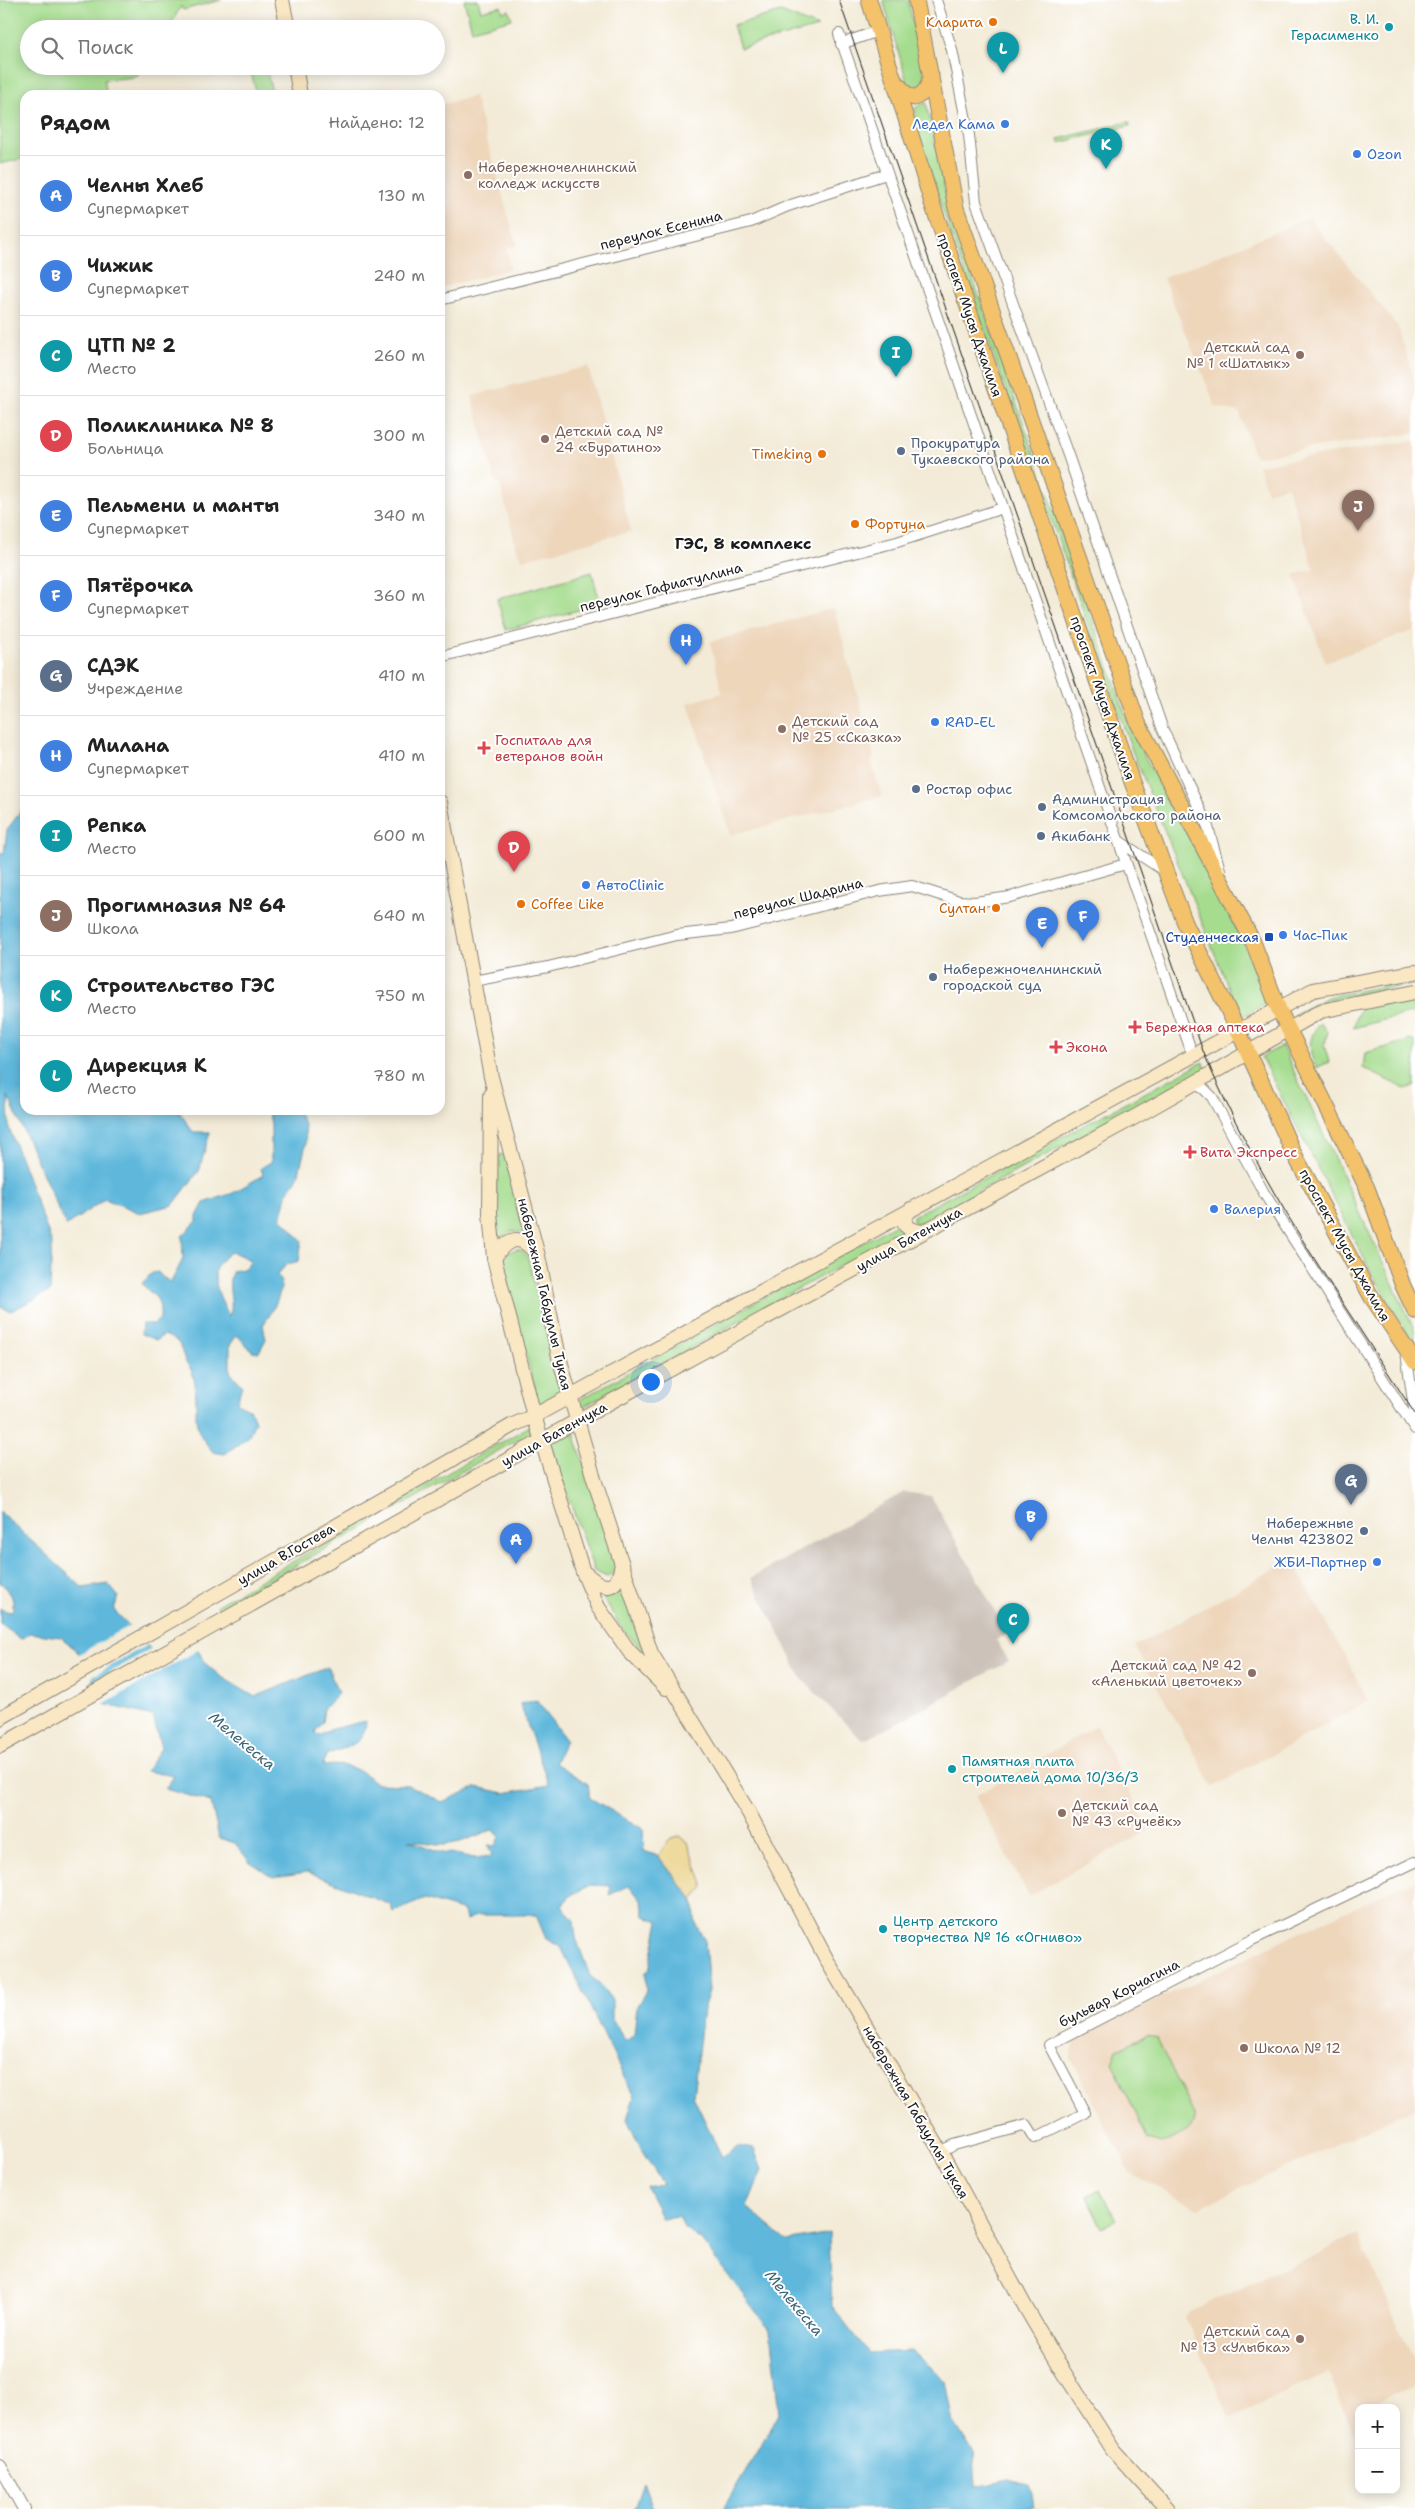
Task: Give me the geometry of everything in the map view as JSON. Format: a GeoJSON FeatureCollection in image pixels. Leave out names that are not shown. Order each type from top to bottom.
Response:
{"type":"FeatureCollection","features":[{"type":"Feature","properties":{"kind":"main road"},"geometry":{"type":"LineString","coordinates":[[282,0],[286,20]]}},
{"type":"Feature","properties":{"kind":"main road","name":"проспект Мусы Джалиля"},"geometry":{"type":"LineString","coordinates":[[869,0],[933,206],[1058,572],[1185,923],[1238,1030],[1302,1169],[1371,1296],[1415,1362]]}},
{"type":"Feature","properties":{"kind":"main road","name":"проспект Мусы Джалиля"},"geometry":{"type":"LineString","coordinates":[[916,0],[956,208],[1138,724],[1253,942],[1288,1030],[1366,1188],[1403,1286],[1415,1311]]}},
{"type":"Feature","properties":{"kind":"main road"},"geometry":{"type":"LineString","coordinates":[[892,78],[906,94],[914,98],[923,95],[928,88],[931,73]]}},
{"type":"Feature","properties":{"kind":"main road"},"geometry":{"type":"LineString","coordinates":[[297,75],[299,90]]}},
{"type":"Feature","properties":{"kind":"main road","name":"набережная Габдуллы Тукая"},"geometry":{"type":"LineString","coordinates":[[445,829],[490,1077],[538,1256],[559,1358],[569,1396],[651,1653],[749,1813],[829,1964],[941,2152],[1063,2372],[1114,2451],[1166,2509]]}},
{"type":"Feature","properties":{"kind":"main road","name":"улица Батенчука"},"geometry":{"type":"LineString","coordinates":[[513,1426],[1313,990],[1415,972]]}},
{"type":"Feature","properties":{"kind":"main road","name":"улица Батенчука"},"geometry":{"type":"LineString","coordinates":[[412,1512],[921,1232],[1195,1084],[1321,1012],[1415,992]]}},
{"type":"Feature","properties":{"kind":"main road","name":"набережная Габдуллы Тукая"},"geometry":{"type":"LineString","coordinates":[[490,1077],[490,1213],[494,1258],[534,1416],[583,1572],[598,1607],[629,1650],[681,1703]]}},
{"type":"Feature","properties":{"kind":"main road"},"geometry":{"type":"LineString","coordinates":[[911,1209],[905,1217],[905,1225],[910,1229],[921,1232]]}},
{"type":"Feature","properties":{"kind":"main road"},"geometry":{"type":"LineString","coordinates":[[494,1258],[508,1242],[517,1239],[528,1242],[538,1256]]}},
{"type":"Feature","properties":{"kind":"main road","name":"улица В.Гостева"},"geometry":{"type":"LineString","coordinates":[[0,1718],[513,1426]]}},
{"type":"Feature","properties":{"kind":"main road","name":"улица В.Гостева"},"geometry":{"type":"LineString","coordinates":[[0,1746],[412,1512]]}},
{"type":"Feature","properties":{"kind":"main road"},"geometry":{"type":"LineString","coordinates":[[583,1572],[596,1584],[606,1587],[614,1585],[619,1579],[622,1564]]}},
{"type":"Feature","properties":{"kind":"street"},"geometry":{"type":"LineString","coordinates":[[936,0],[952,50],[969,135],[976,202],[1071,464],[1163,730],[1208,827],[1222,881]]}},
{"type":"Feature","properties":{"kind":"street"},"geometry":{"type":"LineString","coordinates":[[878,31],[840,39],[1193,1056]]}},
{"type":"Feature","properties":{"kind":"street","name":"переулок Есенина"},"geometry":{"type":"LineString","coordinates":[[445,299],[751,222],[788,206],[886,174]]}},
{"type":"Feature","properties":{"kind":"street","name":"переулок Гафиатуллина"},"geometry":{"type":"LineString","coordinates":[[445,656],[898,542],[1002,508]]}},
{"type":"Feature","properties":{"kind":"street"},"geometry":{"type":"LineString","coordinates":[[1119,842],[1166,873]]}},
{"type":"Feature","properties":{"kind":"street","name":"переулок Шадрина"},"geometry":{"type":"LineString","coordinates":[[473,981],[548,966],[677,935],[731,929],[879,891],[912,886],[959,901],[975,902],[1010,897],[1126,864]]}},
{"type":"Feature","properties":{"kind":"street"},"geometry":{"type":"LineString","coordinates":[[1195,1084],[1212,1097],[1264,1193],[1415,1429]]}},
{"type":"Feature","properties":{"kind":"street"},"geometry":{"type":"LineString","coordinates":[[1403,1286],[1415,1300]]}},
{"type":"Feature","properties":{"kind":"street"},"geometry":{"type":"LineString","coordinates":[[1406,1348],[1415,1416]]}},
{"type":"Feature","properties":{"kind":"street","name":"бульвар Корчагина"},"geometry":{"type":"LineString","coordinates":[[941,2152],[954,2145],[1027,2125],[1035,2138],[1085,2113],[1049,2044],[1243,1944],[1415,1862]]}},
{"type":"Feature","properties":{"kind":"street"},"geometry":{"type":"LineString","coordinates":[[0,2466],[24,2509]]}},
{"type":"Feature","properties":{"kind":"shaded area","name":"Набережночелнинский колледж искусств"},"geometry":{"type":"Polygon","coordinates":[[[474,96],[517,245],[507,248],[510,269],[445,287],[445,104],[474,96]]]}},
{"type":"Feature","properties":{"kind":"shaded area","name":"Детский сад № 1 «Шатлык»"},"geometry":{"type":"Polygon","coordinates":[[[1309,218],[1398,327],[1415,383],[1415,433],[1255,457],[1239,412],[1216,407],[1163,278],[1309,218]]]}},
{"type":"Feature","properties":{"kind":"shaded area","name":"Детский сад № 24 «Буратино»"},"geometry":{"type":"Polygon","coordinates":[[[588,366],[631,531],[523,560],[516,547],[500,484],[495,481],[472,396],[588,366]]]}},
{"type":"Feature","properties":{"kind":"shaded area"},"geometry":{"type":"Polygon","coordinates":[[[1415,441],[1415,630],[1325,662],[1294,575],[1314,569],[1287,486],[1267,492],[1258,465],[1415,441]]]}},
{"type":"Feature","properties":{"kind":"shaded area","name":"Детский сад № 25 «Сказка»"},"geometry":{"type":"Polygon","coordinates":[[[834,608],[874,756],[871,762],[882,796],[730,835],[688,703],[722,693],[710,642],[834,608]]]}},
{"type":"Feature","properties":{"kind":"shaded area"},"geometry":{"type":"Polygon","coordinates":[[[904,1492],[931,1496],[1007,1633],[996,1640],[1009,1661],[869,1738],[861,1739],[802,1679],[751,1578],[904,1492]]]}},
{"type":"Feature","properties":{"kind":"shaded area","name":"Детский сад № 42 «Аленький цветочек»"},"geometry":{"type":"Polygon","coordinates":[[[1292,1559],[1369,1701],[1213,1787],[1135,1646],[1292,1559]]]}},
{"type":"Feature","properties":{"kind":"shaded area","name":"Детский сад № 43 «Ручеёк»"},"geometry":{"type":"Polygon","coordinates":[[[1096,1726],[1149,1830],[1029,1896],[975,1796],[1096,1726]]]}},
{"type":"Feature","properties":{"kind":"shaded area","name":"Школа № 12"},"geometry":{"type":"Polygon","coordinates":[[[1415,1879],[1415,2108],[1198,2208],[1130,2173],[1071,2058],[1075,2038],[1415,1879]]]}},
{"type":"Feature","properties":{"kind":"shaded area","name":"Детский сад № 13 «Улыбка»"},"geometry":{"type":"Polygon","coordinates":[[[1358,2235],[1415,2361],[1415,2385],[1373,2404],[1355,2404],[1355,2436],[1329,2372],[1229,2418],[1185,2317],[1188,2312],[1358,2235]]]}},
{"type":"Feature","properties":{"kind":"green space"},"geometry":{"type":"Polygon","coordinates":[[[0,0],[221,0],[183,10],[181,6],[173,20],[20,20],[20,75],[137,75],[136,77],[104,80],[106,90],[20,90],[20,159],[0,164],[0,0]]]}},
{"type":"Feature","properties":{"kind":"green space"},"geometry":{"type":"Polygon","coordinates":[[[464,0],[478,0],[481,11],[501,6],[503,12],[509,10],[512,19],[472,30],[464,0]]]}},
{"type":"Feature","properties":{"kind":"green space"},"geometry":{"type":"Polygon","coordinates":[[[883,0],[908,0],[925,79],[919,85],[911,88],[908,85],[883,0]]]}},
{"type":"Feature","properties":{"kind":"green space"},"geometry":{"type":"Polygon","coordinates":[[[781,12],[818,27],[740,48],[733,25],[781,12]]]}},
{"type":"Feature","properties":{"kind":"green space"},"geometry":{"type":"Polygon","coordinates":[[[251,75],[267,75],[272,90],[256,90],[251,75]]]}},
{"type":"Feature","properties":{"kind":"green space"},"geometry":{"type":"Polygon","coordinates":[[[926,102],[950,214],[1132,733],[1216,887],[1243,942],[1268,1003],[1243,1016],[1232,996],[1133,753],[943,211],[917,130],[915,108],[926,102]]]}},
{"type":"Feature","properties":{"kind":"green space"},"geometry":{"type":"Polygon","coordinates":[[[1129,122],[1130,126],[1059,143],[1058,139],[1129,122]]]}},
{"type":"Feature","properties":{"kind":"green space"},"geometry":{"type":"Polygon","coordinates":[[[592,572],[600,604],[506,630],[497,599],[592,572]]]}},
{"type":"Feature","properties":{"kind":"green space"},"geometry":{"type":"Polygon","coordinates":[[[1415,980],[1415,984],[1328,1001],[1317,1004],[1296,1016],[1295,1014],[1328,997],[1415,980]]]}},
{"type":"Feature","properties":{"kind":"green space"},"geometry":{"type":"Polygon","coordinates":[[[1415,996],[1415,1012],[1353,1028],[1361,1006],[1415,996]]]}},
{"type":"Feature","properties":{"kind":"green space"},"geometry":{"type":"Polygon","coordinates":[[[1320,1023],[1328,1032],[1324,1045],[1329,1062],[1316,1068],[1310,1044],[1313,1034],[1320,1023]]]}},
{"type":"Feature","properties":{"kind":"green space"},"geometry":{"type":"Polygon","coordinates":[[[1411,1040],[1415,1042],[1415,1086],[1405,1089],[1363,1068],[1365,1053],[1411,1040]]]}},
{"type":"Feature","properties":{"kind":"green space"},"geometry":{"type":"Polygon","coordinates":[[[1282,1046],[1415,1331],[1415,1345],[1369,1268],[1261,1057],[1282,1046]]]}},
{"type":"Feature","properties":{"kind":"green space"},"geometry":{"type":"Polygon","coordinates":[[[1203,1062],[1206,1069],[918,1224],[913,1221],[913,1216],[1203,1062]]]}},
{"type":"Feature","properties":{"kind":"green space"},"geometry":{"type":"Polygon","coordinates":[[[500,1154],[507,1156],[524,1233],[511,1231],[498,1239],[495,1170],[500,1154]]]}},
{"type":"Feature","properties":{"kind":"green space"},"geometry":{"type":"Polygon","coordinates":[[[898,1223],[902,1232],[581,1408],[579,1400],[898,1223]]]}},
{"type":"Feature","properties":{"kind":"green space"},"geometry":{"type":"Polygon","coordinates":[[[517,1249],[523,1251],[528,1258],[561,1392],[539,1405],[502,1261],[509,1252],[517,1249]]]}},
{"type":"Feature","properties":{"kind":"green space"},"geometry":{"type":"Polygon","coordinates":[[[530,1426],[532,1435],[519,1439],[219,1609],[217,1605],[530,1426]]]}},
{"type":"Feature","properties":{"kind":"green space"},"geometry":{"type":"Polygon","coordinates":[[[573,1430],[616,1565],[614,1573],[607,1577],[594,1571],[549,1441],[573,1430]]]}},
{"type":"Feature","properties":{"kind":"green space"},"geometry":{"type":"Polygon","coordinates":[[[622,1583],[631,1617],[649,1657],[620,1626],[598,1590],[622,1583]]]}},
{"type":"Feature","properties":{"kind":"green space"},"geometry":{"type":"Polygon","coordinates":[[[1148,2035],[1157,2038],[1194,2115],[1192,2126],[1184,2134],[1161,2144],[1148,2140],[1112,2062],[1117,2049],[1148,2035]]]}},
{"type":"Feature","properties":{"kind":"green space"},"geometry":{"type":"Polygon","coordinates":[[[1100,2189],[1116,2220],[1102,2228],[1087,2196],[1100,2189]]]}},
{"type":"Feature","properties":{"kind":"sand"},"geometry":{"type":"Polygon","coordinates":[[[680,1836],[688,1843],[704,1887],[693,1900],[658,1856],[671,1838],[680,1836]]]}},
{"type":"Feature","properties":{"kind":"water"},"geometry":{"type":"Polygon","coordinates":[[[20,812],[20,1115],[181,1115],[193,1132],[210,1132],[199,1171],[173,1205],[140,1213],[105,1199],[66,1226],[8,1096],[9,1128],[52,1243],[50,1291],[11,1311],[0,1307],[0,853],[4,853],[7,830],[20,812]]]}},
{"type":"Feature","properties":{"kind":"water"},"geometry":{"type":"Polygon","coordinates":[[[269,1115],[300,1115],[305,1126],[306,1144],[298,1177],[288,1192],[281,1219],[302,1240],[299,1261],[286,1265],[277,1275],[282,1282],[281,1288],[275,1305],[263,1325],[266,1339],[259,1352],[252,1351],[237,1335],[230,1345],[230,1372],[242,1385],[237,1403],[251,1410],[255,1422],[248,1437],[225,1454],[213,1452],[199,1433],[196,1418],[195,1383],[179,1344],[164,1335],[156,1340],[141,1334],[142,1324],[154,1324],[160,1319],[158,1301],[142,1283],[152,1273],[158,1272],[162,1277],[171,1282],[183,1259],[182,1236],[197,1221],[197,1216],[204,1203],[233,1193],[263,1175],[261,1168],[271,1162],[271,1124],[269,1115]],[[233,1252],[221,1260],[216,1269],[217,1287],[229,1316],[231,1311],[231,1276],[233,1271],[243,1269],[250,1263],[250,1260],[233,1252]]]}},
{"type":"Feature","properties":{"kind":"water","name":"Мелекеска"},"geometry":{"type":"Polygon","coordinates":[[[0,1512],[83,1588],[108,1584],[118,1596],[114,1610],[157,1656],[188,1634],[206,1664],[220,1676],[255,1697],[328,1667],[338,1694],[324,1708],[322,1723],[315,1732],[319,1736],[332,1729],[366,1721],[362,1736],[354,1744],[326,1755],[323,1766],[339,1765],[353,1768],[359,1770],[377,1784],[408,1785],[442,1802],[477,1787],[504,1793],[549,1785],[520,1704],[536,1700],[566,1740],[555,1763],[588,1784],[590,1798],[643,1829],[644,1851],[658,1856],[693,1900],[696,1925],[705,1941],[709,1991],[703,2009],[693,2096],[722,2157],[738,2146],[754,2149],[762,2170],[747,2207],[787,2241],[829,2233],[832,2306],[869,2353],[912,2351],[945,2381],[952,2419],[974,2454],[976,2486],[1008,2479],[1028,2484],[1035,2506],[1011,2509],[723,2509],[779,2414],[770,2330],[701,2240],[683,2227],[678,2216],[662,2218],[646,2187],[663,2184],[643,2153],[627,2119],[634,2097],[561,1947],[546,1939],[536,1915],[478,1915],[466,1920],[464,1911],[425,1899],[393,1912],[391,1905],[308,1872],[273,1877],[249,1861],[235,1843],[219,1838],[211,1802],[165,1789],[174,1776],[146,1771],[161,1748],[153,1716],[83,1699],[95,1674],[76,1650],[61,1637],[30,1633],[21,1639],[0,1624],[0,1609],[10,1612],[13,1609],[13,1600],[3,1584],[0,1583],[0,1512]],[[492,1830],[460,1842],[444,1845],[408,1840],[446,1854],[451,1853],[474,1858],[492,1856],[488,1845],[495,1846],[500,1835],[492,1830]],[[591,1885],[573,1894],[562,1905],[574,1921],[576,1938],[590,1976],[598,1982],[612,2000],[612,2021],[626,2041],[634,2035],[637,2006],[646,1991],[646,1972],[649,1970],[659,1921],[644,1916],[642,1901],[629,1886],[609,1895],[611,1886],[591,1885]]]}},
{"type":"Feature","properties":{"kind":"water"},"geometry":{"type":"Polygon","coordinates":[[[643,2482],[653,2509],[634,2509],[643,2482]]]}},
{"type":"Feature","properties":{"kind":"pier"},"geometry":{"type":"Polygon","coordinates":[[[131,1625],[149,1644],[91,1677],[92,1674],[77,1655],[131,1625]]]}},
{"type":"Feature","properties":{"kind":"pier"},"geometry":{"type":"Polygon","coordinates":[[[187,1632],[190,1632],[200,1649],[101,1706],[82,1701],[80,1698],[87,1686],[152,1648],[157,1653],[187,1632]]]}},
{"type":"Feature","properties":{"kind":"tram line"},"geometry":{"type":"LineString","coordinates":[[839,0],[1203,1051],[1224,1099],[1274,1192],[1329,1282],[1415,1414]]}},
{"type":"Feature","properties":{"kind":"place","name":"Кларита"},"geometry":{"type":"Point","coordinates":[993,22]}},
{"type":"Feature","properties":{"kind":"place","name":"В. И. Герасименко"},"geometry":{"type":"Point","coordinates":[1389,27]}},
{"type":"Feature","properties":{"kind":"place","name":"Дирекция К"},"geometry":{"type":"Point","coordinates":[1003,73]}},
{"type":"Feature","properties":{"kind":"place","name":"Ледел Кама"},"geometry":{"type":"Point","coordinates":[1005,124]}},
{"type":"Feature","properties":{"kind":"place","name":"Ozon"},"geometry":{"type":"Point","coordinates":[1357,154]}},
{"type":"Feature","properties":{"kind":"place","name":"Строительство ГЭС"},"geometry":{"type":"Point","coordinates":[1106,169]}},
{"type":"Feature","properties":{"kind":"place","name":"Набережночелнинский колледж искусств"},"geometry":{"type":"Point","coordinates":[468,175]}},
{"type":"Feature","properties":{"kind":"place","name":"Детский сад № 1 «Шатлык»"},"geometry":{"type":"Point","coordinates":[1300,355]}},
{"type":"Feature","properties":{"kind":"place","name":"Репка"},"geometry":{"type":"Point","coordinates":[896,377]}},
{"type":"Feature","properties":{"kind":"place","name":"Детский сад № 24 «Буратино»"},"geometry":{"type":"Point","coordinates":[545,439]}},
{"type":"Feature","properties":{"kind":"place","name":"Прокуратура Тукаевского района"},"geometry":{"type":"Point","coordinates":[901,451]}},
{"type":"Feature","properties":{"kind":"place","name":"Timeking"},"geometry":{"type":"Point","coordinates":[822,454]}},
{"type":"Feature","properties":{"kind":"place","name":"Фортуна"},"geometry":{"type":"Point","coordinates":[855,524]}},
{"type":"Feature","properties":{"kind":"place","name":"Прогимназия № 64"},"geometry":{"type":"Point","coordinates":[1358,531]}},
{"type":"Feature","properties":{"kind":"place","name":"Милана"},"geometry":{"type":"Point","coordinates":[686,665]}},
{"type":"Feature","properties":{"kind":"place","name":"RAD-EL"},"geometry":{"type":"Point","coordinates":[935,722]}},
{"type":"Feature","properties":{"kind":"place","name":"Детский сад № 25 «Сказка»"},"geometry":{"type":"Point","coordinates":[782,729]}},
{"type":"Feature","properties":{"kind":"place","name":"Госпиталь для ветеранов войн"},"geometry":{"type":"Point","coordinates":[484,748]}},
{"type":"Feature","properties":{"kind":"place","name":"Ростар офис"},"geometry":{"type":"Point","coordinates":[916,789]}},
{"type":"Feature","properties":{"kind":"place","name":"Администрация Комсомольского района"},"geometry":{"type":"Point","coordinates":[1042,807]}},
{"type":"Feature","properties":{"kind":"place","name":"Акибанк"},"geometry":{"type":"Point","coordinates":[1041,836]}},
{"type":"Feature","properties":{"kind":"place","name":"Поликлиника № 8"},"geometry":{"type":"Point","coordinates":[514,872]}},
{"type":"Feature","properties":{"kind":"place","name":"АвтоClinic"},"geometry":{"type":"Point","coordinates":[586,885]}},
{"type":"Feature","properties":{"kind":"place","name":"Coffee Like"},"geometry":{"type":"Point","coordinates":[521,904]}},
{"type":"Feature","properties":{"kind":"place","name":"Султан"},"geometry":{"type":"Point","coordinates":[996,908]}},
{"type":"Feature","properties":{"kind":"place","name":"Час-Пик"},"geometry":{"type":"Point","coordinates":[1283,935]}},
{"type":"Feature","properties":{"kind":"place","name":"Студенческая"},"geometry":{"type":"Point","coordinates":[1269,937]}},
{"type":"Feature","properties":{"kind":"place","name":"Пятёрочка"},"geometry":{"type":"Point","coordinates":[1083,941]}},
{"type":"Feature","properties":{"kind":"place","name":"Пельмени и манты"},"geometry":{"type":"Point","coordinates":[1042,948]}},
{"type":"Feature","properties":{"kind":"place","name":"Набережночелнинский городской суд"},"geometry":{"type":"Point","coordinates":[933,977]}},
{"type":"Feature","properties":{"kind":"place","name":"Бережная аптека"},"geometry":{"type":"Point","coordinates":[1135,1027]}},
{"type":"Feature","properties":{"kind":"place","name":"Экона"},"geometry":{"type":"Point","coordinates":[1056,1047]}},
{"type":"Feature","properties":{"kind":"place","name":"Вита Экспресс"},"geometry":{"type":"Point","coordinates":[1190,1152]}},
{"type":"Feature","properties":{"kind":"place","name":"Валерия"},"geometry":{"type":"Point","coordinates":[1214,1209]}},
{"type":"Feature","properties":{"kind":"place","name":"СДЭК"},"geometry":{"type":"Point","coordinates":[1351,1505]}},
{"type":"Feature","properties":{"kind":"place","name":"Набережные Челны 423802"},"geometry":{"type":"Point","coordinates":[1364,1531]}},
{"type":"Feature","properties":{"kind":"place","name":"Чижик"},"geometry":{"type":"Point","coordinates":[1031,1541]}},
{"type":"Feature","properties":{"kind":"place","name":"ЖБИ-Партнер"},"geometry":{"type":"Point","coordinates":[1377,1562]}},
{"type":"Feature","properties":{"kind":"place","name":"Челны Хлеб"},"geometry":{"type":"Point","coordinates":[516,1564]}},
{"type":"Feature","properties":{"kind":"place","name":"ЦТП № 2"},"geometry":{"type":"Point","coordinates":[1013,1644]}},
{"type":"Feature","properties":{"kind":"place","name":"Детский сад № 42 «Аленький цветочек»"},"geometry":{"type":"Point","coordinates":[1252,1673]}},
{"type":"Feature","properties":{"kind":"place","name":"Памятная плита строителей дома 10/36/3"},"geometry":{"type":"Point","coordinates":[952,1769]}},
{"type":"Feature","properties":{"kind":"place","name":"Детский сад № 43 «Ручеёк»"},"geometry":{"type":"Point","coordinates":[1062,1813]}},
{"type":"Feature","properties":{"kind":"place","name":"Центр детского творчества № 16 «Огниво»"},"geometry":{"type":"Point","coordinates":[883,1929]}},
{"type":"Feature","properties":{"kind":"place","name":"Школа № 12"},"geometry":{"type":"Point","coordinates":[1244,2048]}},
{"type":"Feature","properties":{"kind":"place","name":"Детский сад № 13 «Улыбка»"},"geometry":{"type":"Point","coordinates":[1300,2339]}},
{"type":"Feature","properties":{"kind":"district","name":"ГЭС, 8 комплекс"},"geometry":{"type":"Point","coordinates":[743,543]}}]}
